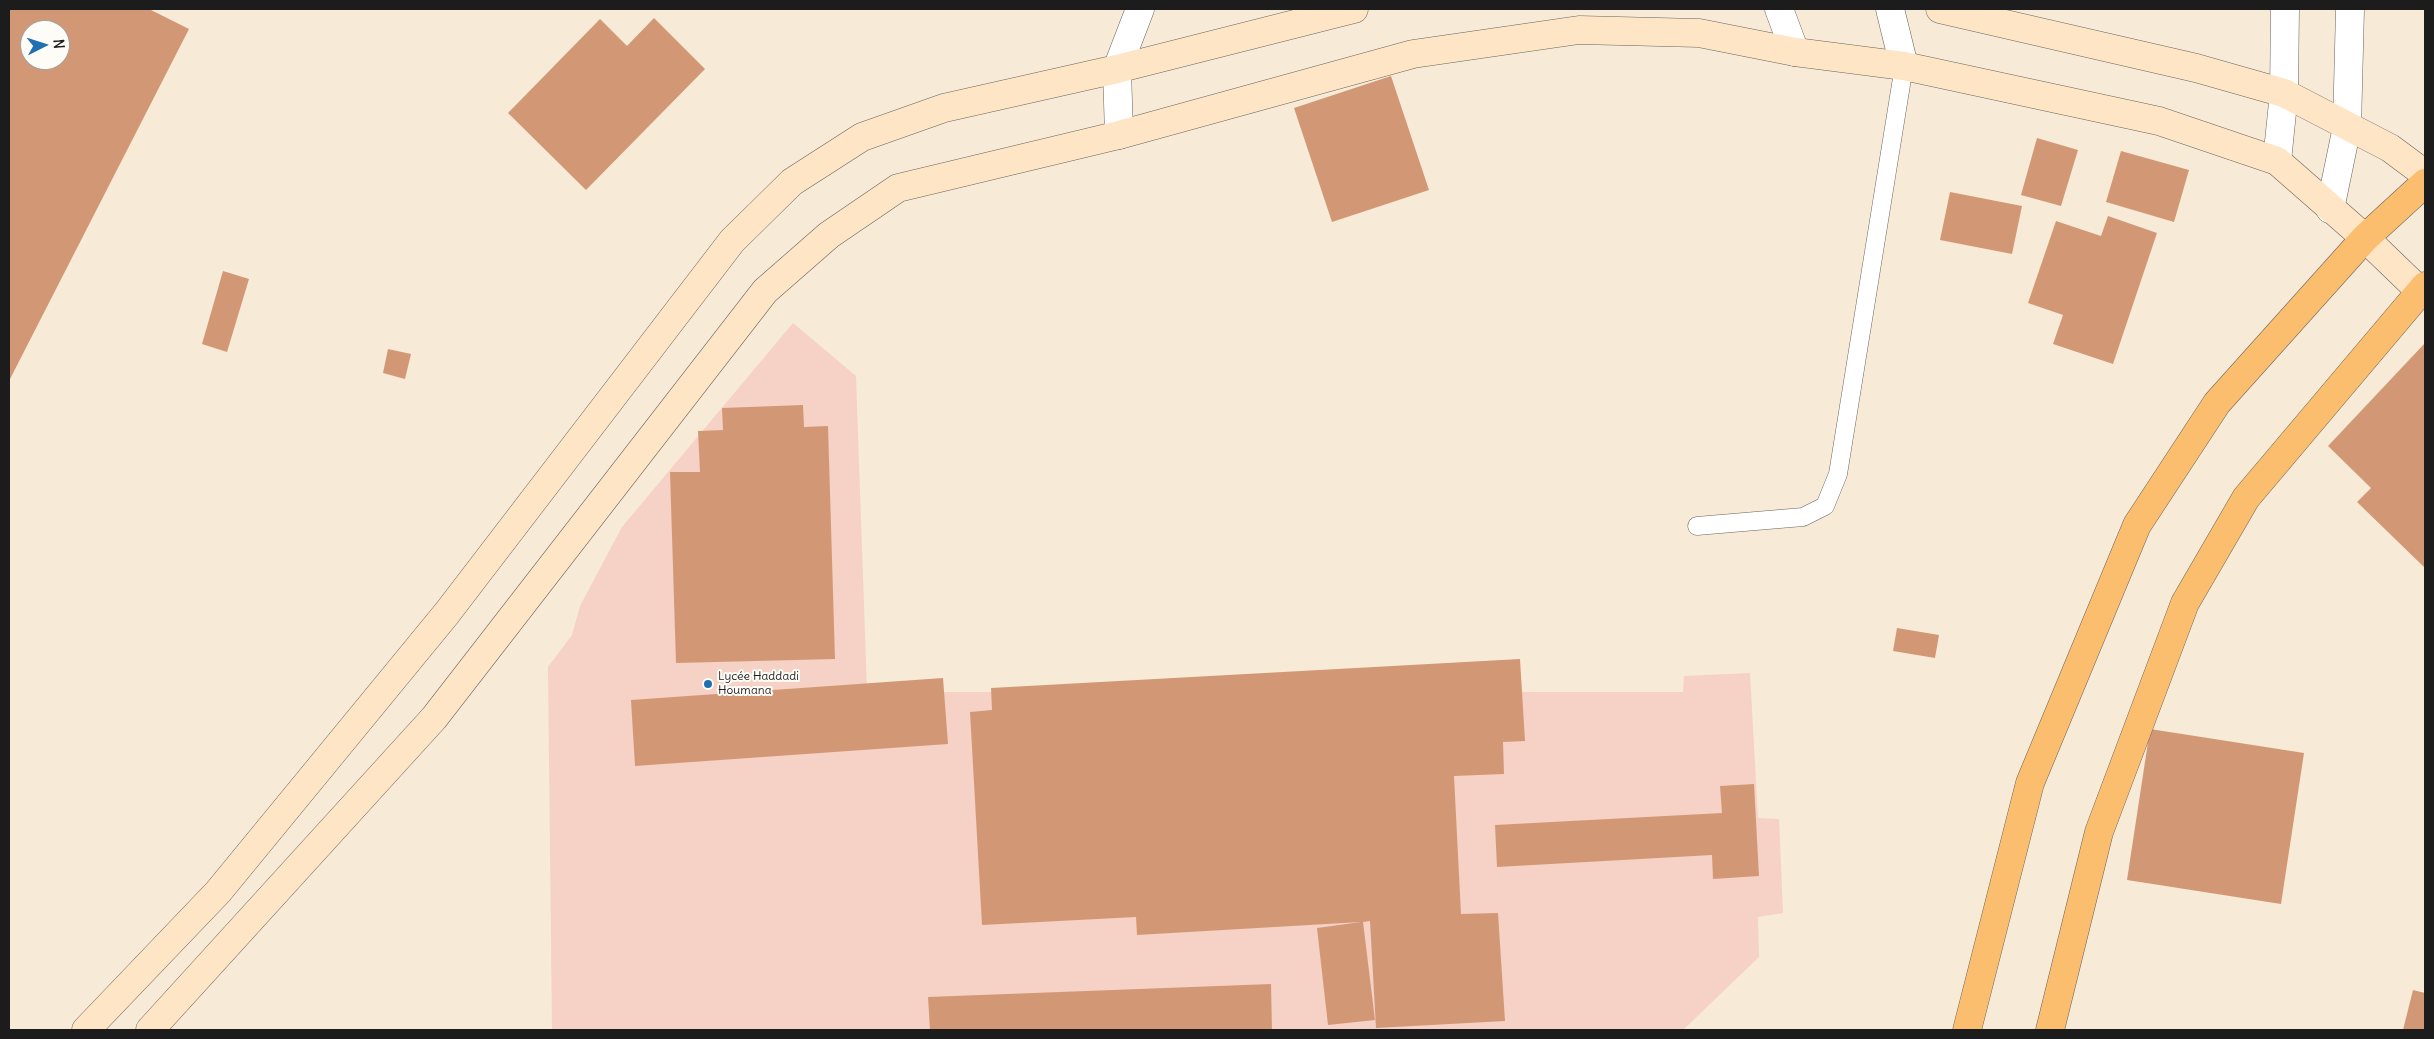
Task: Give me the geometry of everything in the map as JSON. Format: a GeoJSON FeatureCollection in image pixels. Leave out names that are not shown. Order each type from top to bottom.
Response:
{"type":"FeatureCollection","features":[{"type":"Feature","properties":{"kind":"highway"},"geometry":{"type":"LineString","coordinates":[[1967,1030],[2030,783],[2137,525],[2217,403],[2365,238],[2425,183]]}},
{"type":"Feature","properties":{"kind":"highway"},"geometry":{"type":"LineString","coordinates":[[2050,1030],[2099,832],[2185,603],[2246,498],[2423,289]]}},
{"type":"Feature","properties":{"kind":"street"},"geometry":{"type":"LineString","coordinates":[[1119,135],[1117,69],[1140,9]]}},
{"type":"Feature","properties":{"kind":"street"},"geometry":{"type":"LineString","coordinates":[[86,1030],[218,892],[447,613],[732,241],[792,182],[862,137],[944,108],[1117,69],[1354,9]]}},
{"type":"Feature","properties":{"kind":"street"},"geometry":{"type":"LineString","coordinates":[[1779,9],[1795,52]]}},
{"type":"Feature","properties":{"kind":"street"},"geometry":{"type":"LineString","coordinates":[[1890,9],[1904,66]]}},
{"type":"Feature","properties":{"kind":"street"},"geometry":{"type":"LineString","coordinates":[[1940,9],[2196,68],[2284,93],[2390,148],[2425,174]]}},
{"type":"Feature","properties":{"kind":"street"},"geometry":{"type":"LineString","coordinates":[[2276,161],[2284,93],[2285,9]]}},
{"type":"Feature","properties":{"kind":"street"},"geometry":{"type":"LineString","coordinates":[[2330,209],[2347,127],[2350,9]]}},
{"type":"Feature","properties":{"kind":"street"},"geometry":{"type":"LineString","coordinates":[[150,1030],[434,718],[765,291],[829,234],[898,188],[1119,135],[1413,54],[1579,30],[1699,33],[1795,52],[1904,66],[2159,122],[2276,161],[2423,289]]}},
{"type":"Feature","properties":{"kind":"lane"},"geometry":{"type":"LineString","coordinates":[[1698,526],[1803,517],[1825,506],[1838,474],[1904,66]]}},
{"type":"Feature","properties":{"kind":"shaded area","name":"Lycée Haddadi Houmana"},"geometry":{"type":"Polygon","coordinates":[[[793,323],[856,376],[867,692],[1683,692],[1684,676],[1750,673],[1758,818],[1779,819],[1783,913],[1758,917],[1759,957],[1683,1030],[552,1030],[548,667],[572,635],[580,606],[622,527],[793,323]]]}},
{"type":"Feature","properties":{"kind":"building"},"geometry":{"type":"Polygon","coordinates":[[[9,9],[149,9],[189,29],[9,381],[9,9]]]}},
{"type":"Feature","properties":{"kind":"building"},"geometry":{"type":"Polygon","coordinates":[[[654,18],[705,69],[586,190],[508,113],[600,19],[627,46],[654,18]]]}},
{"type":"Feature","properties":{"kind":"building"},"geometry":{"type":"Polygon","coordinates":[[[1391,76],[1429,190],[1332,222],[1294,108],[1391,76]]]}},
{"type":"Feature","properties":{"kind":"building"},"geometry":{"type":"Polygon","coordinates":[[[2037,138],[2078,150],[2061,206],[2021,195],[2037,138]]]}},
{"type":"Feature","properties":{"kind":"building"},"geometry":{"type":"Polygon","coordinates":[[[2121,151],[2189,170],[2174,222],[2106,202],[2121,151]]]}},
{"type":"Feature","properties":{"kind":"building"},"geometry":{"type":"Polygon","coordinates":[[[1950,192],[2022,206],[2012,254],[1940,240],[1950,192]]]}},
{"type":"Feature","properties":{"kind":"building"},"geometry":{"type":"Polygon","coordinates":[[[2108,216],[2157,233],[2113,364],[2053,344],[2063,315],[2028,303],[2056,221],[2101,236],[2108,216]]]}},
{"type":"Feature","properties":{"kind":"building"},"geometry":{"type":"Polygon","coordinates":[[[223,271],[249,279],[227,352],[202,344],[223,271]]]}},
{"type":"Feature","properties":{"kind":"building"},"geometry":{"type":"Polygon","coordinates":[[[2425,343],[2425,568],[2357,502],[2371,488],[2328,446],[2425,343]]]}},
{"type":"Feature","properties":{"kind":"building"},"geometry":{"type":"Polygon","coordinates":[[[388,349],[411,354],[405,379],[383,373],[388,349]]]}},
{"type":"Feature","properties":{"kind":"building"},"geometry":{"type":"Polygon","coordinates":[[[803,405],[804,427],[828,426],[835,659],[676,663],[670,472],[700,472],[698,431],[723,430],[722,408],[803,405]]]}},
{"type":"Feature","properties":{"kind":"building"},"geometry":{"type":"Polygon","coordinates":[[[1897,628],[1939,635],[1935,658],[1893,651],[1897,628]]]}},
{"type":"Feature","properties":{"kind":"building"},"geometry":{"type":"Polygon","coordinates":[[[1520,659],[1525,741],[1503,742],[1504,774],[1454,776],[1461,914],[1498,913],[1505,1021],[1376,1028],[1370,921],[1363,922],[1375,1020],[1328,1025],[1317,928],[1361,922],[1137,935],[1136,917],[982,925],[970,712],[992,710],[991,688],[1520,659]]]}},
{"type":"Feature","properties":{"kind":"building"},"geometry":{"type":"Polygon","coordinates":[[[943,678],[948,744],[635,766],[631,700],[943,678]]]}},
{"type":"Feature","properties":{"kind":"building"},"geometry":{"type":"Polygon","coordinates":[[[2150,729],[2304,753],[2281,904],[2127,880],[2150,729]]]}},
{"type":"Feature","properties":{"kind":"building"},"geometry":{"type":"Polygon","coordinates":[[[1754,784],[1759,876],[1713,879],[1712,855],[1497,867],[1495,825],[1722,813],[1720,786],[1754,784]]]}},
{"type":"Feature","properties":{"kind":"building"},"geometry":{"type":"Polygon","coordinates":[[[1271,984],[1272,1030],[930,1030],[928,997],[1271,984]]]}},
{"type":"Feature","properties":{"kind":"building"},"geometry":{"type":"Polygon","coordinates":[[[2413,990],[2425,993],[2425,1030],[2403,1030],[2413,990]]]}},
{"type":"Feature","properties":{"kind":"place","name":"Lycée Haddadi Houmana"},"geometry":{"type":"Point","coordinates":[708,684]}}]}
